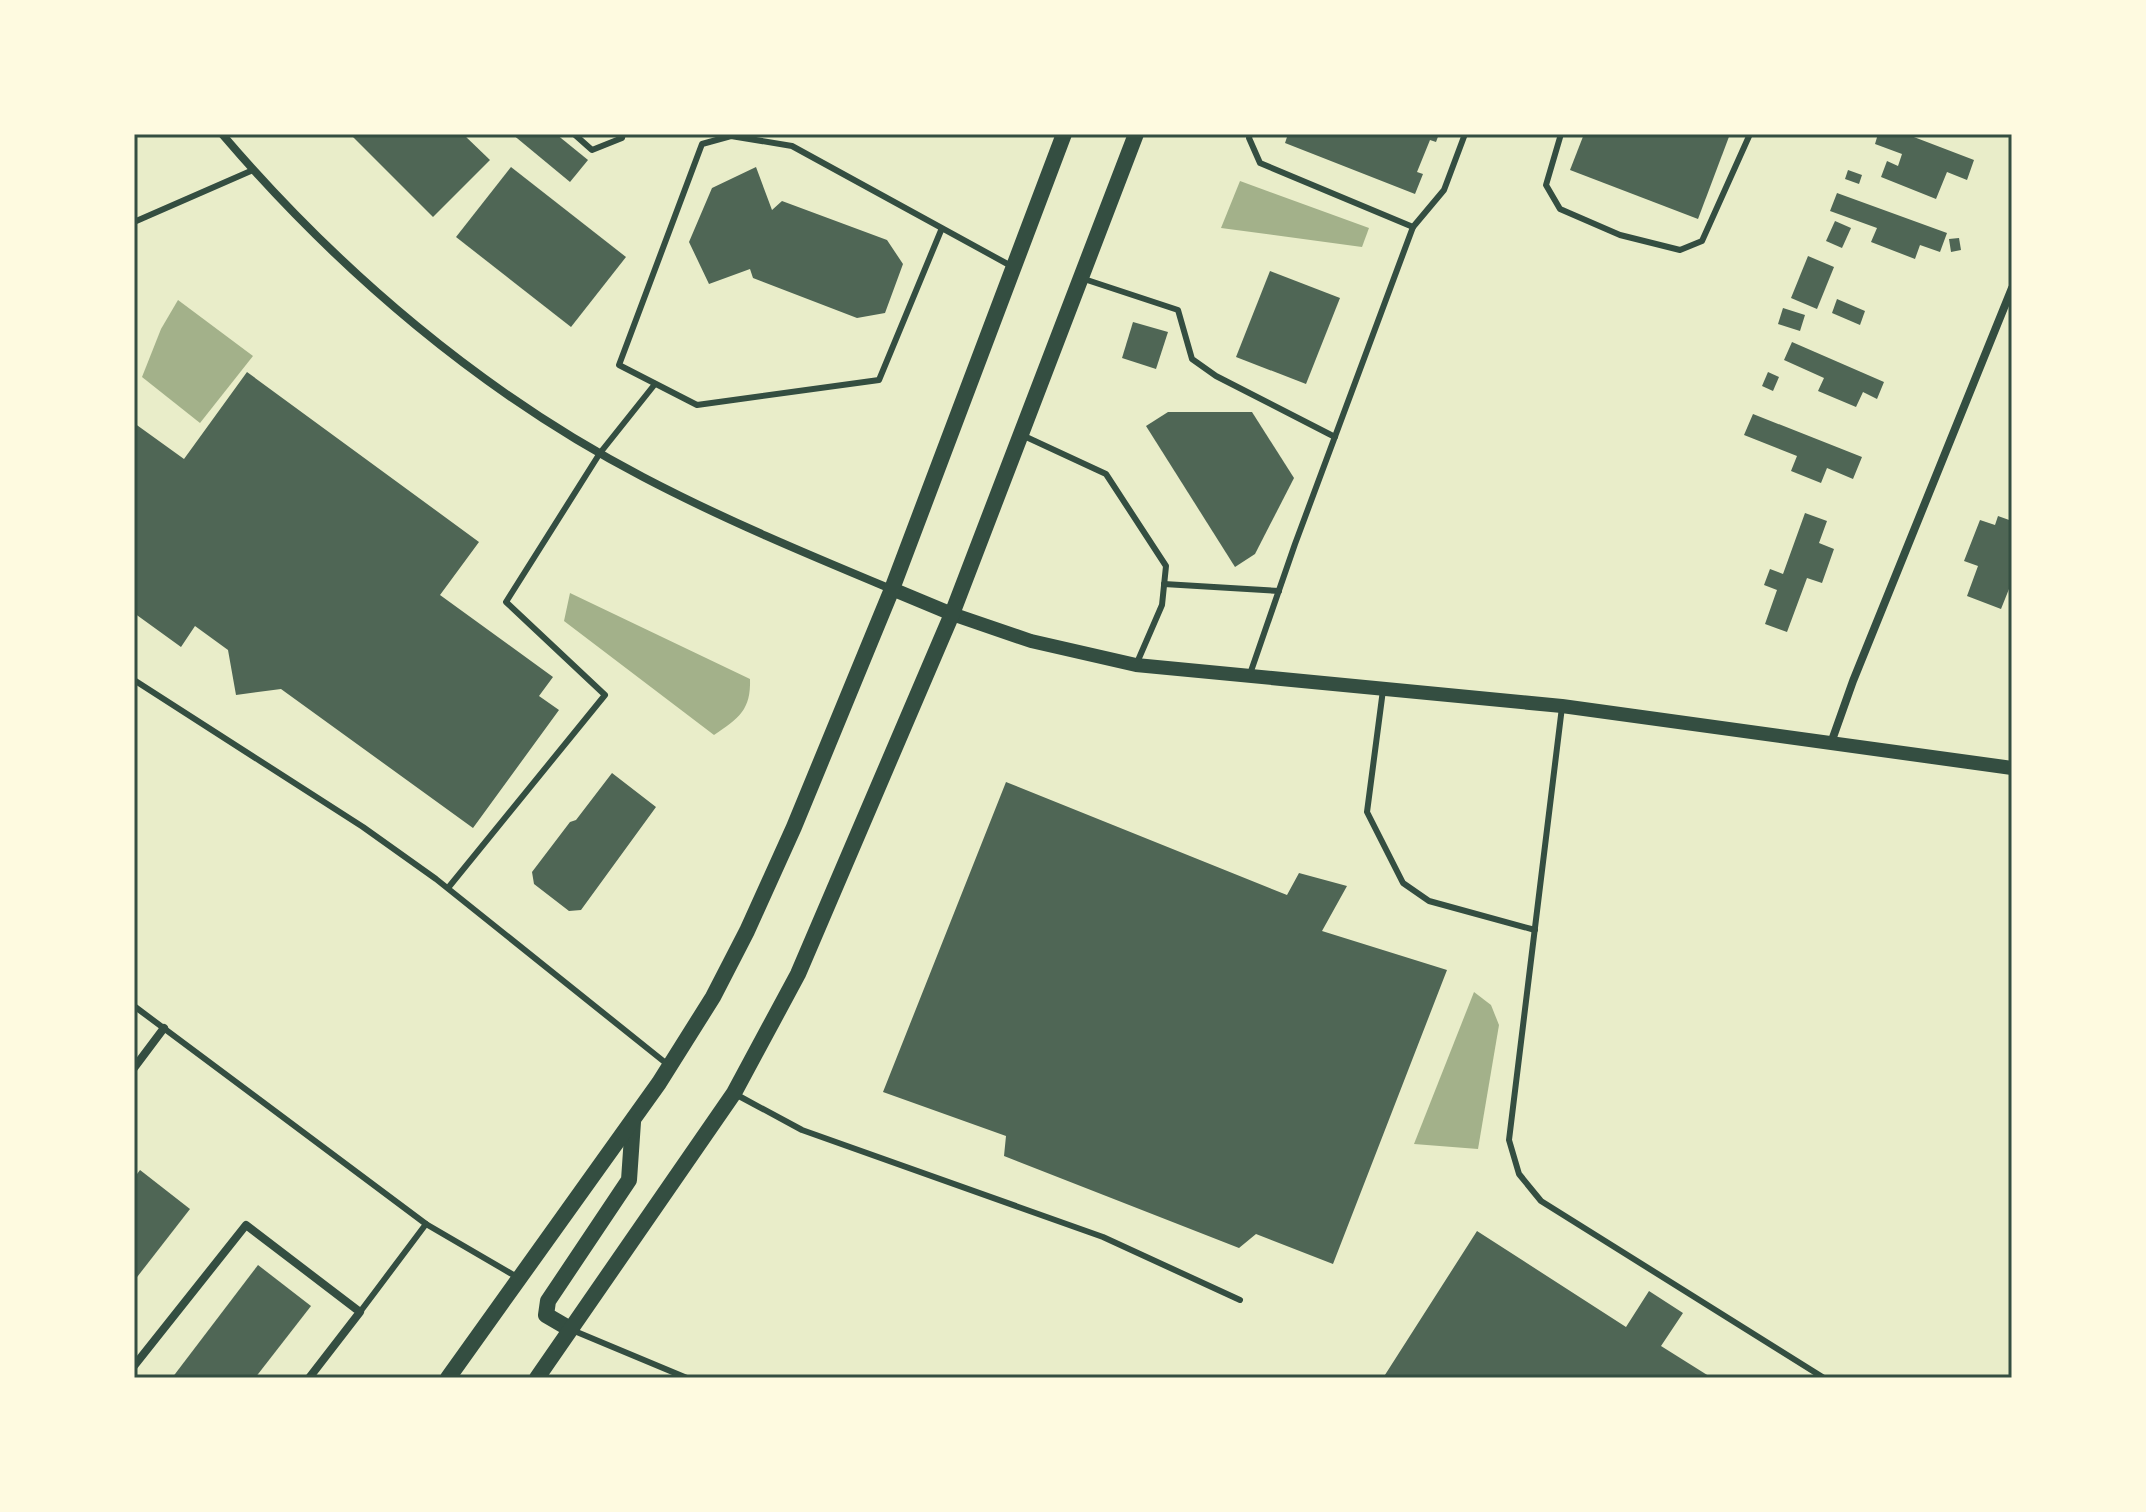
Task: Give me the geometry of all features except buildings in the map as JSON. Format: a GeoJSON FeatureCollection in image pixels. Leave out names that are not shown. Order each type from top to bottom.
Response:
{"type":"FeatureCollection","features":[{"type":"Feature","properties":{"kind":"main road"},"geometry":{"type":"LineString","coordinates":[[448,1378],[670,1066],[713,997],[747,931],[794,827],[892,589],[1064,134]]}},
{"type":"Feature","properties":{"kind":"main road"},"geometry":{"type":"LineString","coordinates":[[537,1378],[734,1093],[798,974],[952,614],[1136,134]]}},
{"type":"Feature","properties":{"kind":"main road"},"geometry":{"type":"LineString","coordinates":[[570,1329],[546,1315],[548,1301],[629,1180],[633,1121]]}},
{"type":"Feature","properties":{"kind":"street"},"geometry":{"type":"LineString","coordinates":[[222,134],[290,211],[400,313],[535,413],[600,453],[717,514],[952,614],[1031,641],[1136,665],[1562,706],[2012,768]]}},
{"type":"Feature","properties":{"kind":"street"},"geometry":{"type":"LineString","coordinates":[[1831,743],[1853,681],[2012,288]]}},
{"type":"Feature","properties":{"kind":"street"},"geometry":{"type":"LineString","coordinates":[[136,1063],[164,1028]]}},
{"type":"Feature","properties":{"kind":"street"},"geometry":{"type":"LineString","coordinates":[[134,1366],[246,1225],[360,1312],[309,1378]]}},
{"type":"Feature","properties":{"kind":"lane"},"geometry":{"type":"LineString","coordinates":[[574,134],[592,150],[622,138],[623,134]]}},
{"type":"Feature","properties":{"kind":"lane"},"geometry":{"type":"LineString","coordinates":[[1250,134],[1260,163],[1413,227]]}},
{"type":"Feature","properties":{"kind":"lane"},"geometry":{"type":"LineString","coordinates":[[1249,677],[1413,227],[1444,190],[1465,134]]}},
{"type":"Feature","properties":{"kind":"lane"},"geometry":{"type":"LineString","coordinates":[[1561,134],[1546,185],[1560,209],[1620,235],[1680,250],[1702,241],[1750,134]]}},
{"type":"Feature","properties":{"kind":"lane"},"geometry":{"type":"LineString","coordinates":[[942,228],[879,380],[697,405],[619,365],[702,144],[731,136],[792,146],[942,228],[1013,267]]}},
{"type":"Feature","properties":{"kind":"lane"},"geometry":{"type":"LineString","coordinates":[[134,222],[253,170]]}},
{"type":"Feature","properties":{"kind":"lane"},"geometry":{"type":"LineString","coordinates":[[1081,278],[1178,310],[1192,359],[1216,376],[1335,437]]}},
{"type":"Feature","properties":{"kind":"lane"},"geometry":{"type":"LineString","coordinates":[[448,888],[605,695],[506,602],[600,453],[655,384]]}},
{"type":"Feature","properties":{"kind":"lane"},"geometry":{"type":"LineString","coordinates":[[1021,435],[1106,474],[1166,566],[1162,605],[1136,665]]}},
{"type":"Feature","properties":{"kind":"lane"},"geometry":{"type":"LineString","coordinates":[[1164,584],[1279,591]]}},
{"type":"Feature","properties":{"kind":"lane"},"geometry":{"type":"LineString","coordinates":[[134,680],[363,827],[448,888],[670,1066]]}},
{"type":"Feature","properties":{"kind":"lane"},"geometry":{"type":"LineString","coordinates":[[1383,687],[1367,812],[1403,883],[1429,901],[1535,930]]}},
{"type":"Feature","properties":{"kind":"lane"},"geometry":{"type":"LineString","coordinates":[[1562,706],[1509,1140],[1519,1174],[1541,1201],[1824,1378]]}},
{"type":"Feature","properties":{"kind":"lane"},"geometry":{"type":"LineString","coordinates":[[134,1006],[426,1224],[520,1279]]}},
{"type":"Feature","properties":{"kind":"lane"},"geometry":{"type":"LineString","coordinates":[[734,1093],[802,1130],[1103,1237],[1240,1300]]}},
{"type":"Feature","properties":{"kind":"lane"},"geometry":{"type":"LineString","coordinates":[[360,1312],[426,1224]]}},
{"type":"Feature","properties":{"kind":"lane"},"geometry":{"type":"LineString","coordinates":[[570,1329],[686,1377]]}},
{"type":"Feature","properties":{"kind":"lane"},"geometry":{"type":"LineString","coordinates":[[671,1378],[686,1377]]}},
{"type":"Feature","properties":{"kind":"shaded area"},"geometry":{"type":"Polygon","coordinates":[[[1240,181],[1369,228],[1362,247],[1221,228],[1240,181]]]}},
{"type":"Feature","properties":{"kind":"shaded area"},"geometry":{"type":"Polygon","coordinates":[[[178,300],[253,356],[200,423],[142,377],[161,329],[178,300]]]}},
{"type":"Feature","properties":{"kind":"shaded area"},"geometry":{"type":"Polygon","coordinates":[[[570,593],[750,679],[750,690],[742,712],[714,735],[564,621],[570,593]]]}},
{"type":"Feature","properties":{"kind":"shaded area"},"geometry":{"type":"Polygon","coordinates":[[[1474,992],[1491,1005],[1499,1025],[1478,1149],[1414,1144],[1474,992]]]}}]}
